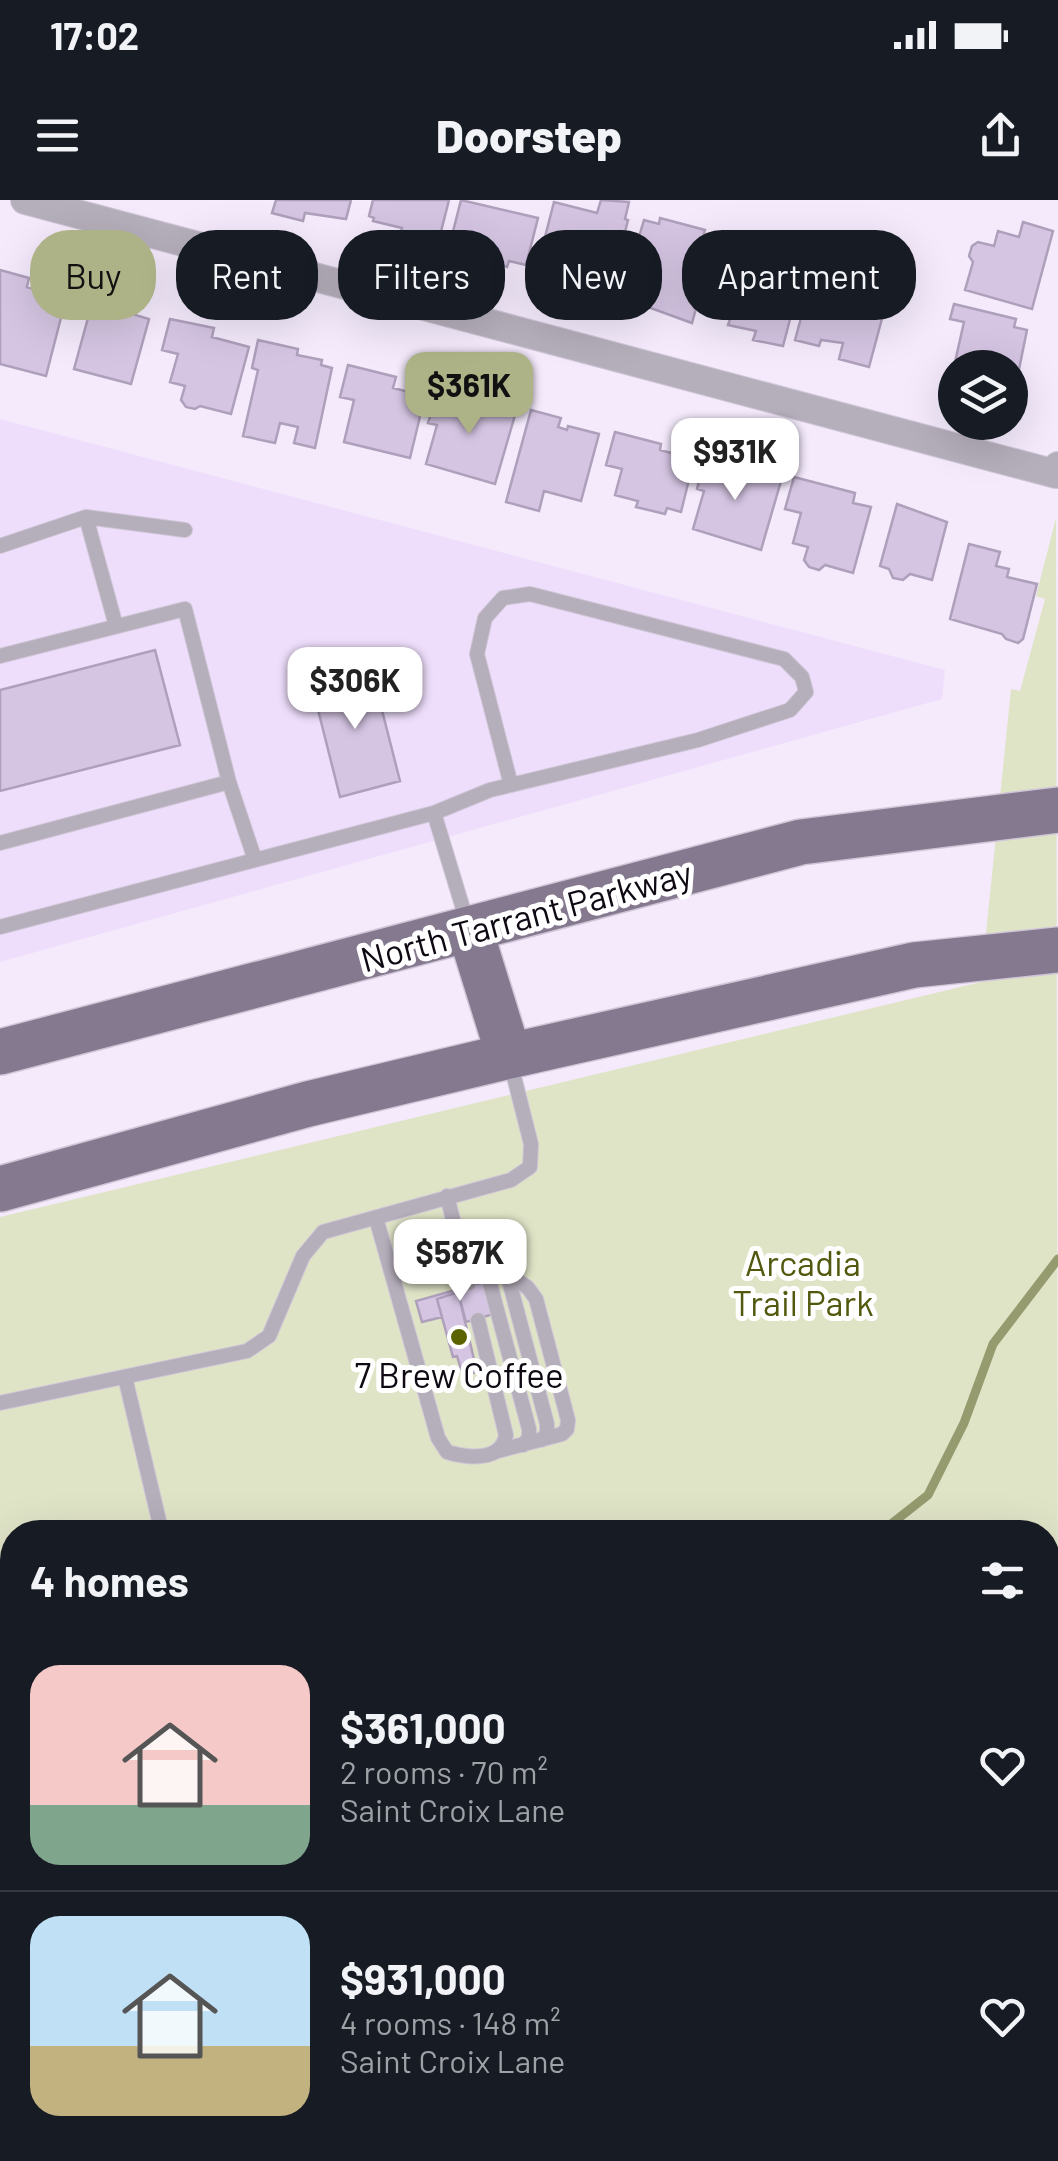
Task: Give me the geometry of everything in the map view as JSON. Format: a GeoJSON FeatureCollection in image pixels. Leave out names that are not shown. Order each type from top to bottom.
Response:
{"type":"FeatureCollection","features":[{"type":"Feature","properties":{"kind":"main road","name":"North Tarrant Parkway"},"geometry":{"type":"LineString","coordinates":[[0,1052],[801,842],[1058,810]]}},
{"type":"Feature","properties":{"kind":"main road"},"geometry":{"type":"LineString","coordinates":[[470,930],[509,1056]]}},
{"type":"Feature","properties":{"kind":"main road"},"geometry":{"type":"LineString","coordinates":[[0,1190],[308,1104],[509,1056],[914,966],[1058,950]]}},
{"type":"Feature","properties":{"kind":"street"},"geometry":{"type":"LineString","coordinates":[[25,200],[1057,470]]}},
{"type":"Feature","properties":{"kind":"lane"},"geometry":{"type":"LineString","coordinates":[[86,518],[116,626]]}},
{"type":"Feature","properties":{"kind":"lane"},"geometry":{"type":"LineString","coordinates":[[0,546],[86,518],[185,530]]}},
{"type":"Feature","properties":{"kind":"lane"},"geometry":{"type":"LineString","coordinates":[[0,927],[434,814],[512,784],[698,740],[790,710],[806,692],[802,676],[784,658],[530,594],[504,598],[485,618],[476,654],[512,784]]}},
{"type":"Feature","properties":{"kind":"lane"},"geometry":{"type":"LineString","coordinates":[[0,656],[185,609],[229,782],[254,860]]}},
{"type":"Feature","properties":{"kind":"lane"},"geometry":{"type":"LineString","coordinates":[[0,843],[229,782]]}},
{"type":"Feature","properties":{"kind":"lane"},"geometry":{"type":"LineString","coordinates":[[434,814],[470,930]]}},
{"type":"Feature","properties":{"kind":"lane"},"geometry":{"type":"LineString","coordinates":[[0,1403],[247,1351],[269,1336],[303,1256],[323,1232],[511,1180],[530,1167],[531,1144],[509,1056]]}},
{"type":"Feature","properties":{"kind":"lane"},"geometry":{"type":"LineString","coordinates":[[446,1196],[469,1283]]}},
{"type":"Feature","properties":{"kind":"lane"},"geometry":{"type":"LineString","coordinates":[[376,1218],[438,1438],[447,1452],[466,1458],[541,1440],[547,1434],[547,1424],[507,1272],[457,1236]]}},
{"type":"Feature","properties":{"kind":"lane"},"geometry":{"type":"LineString","coordinates":[[482,1254],[529,1429],[529,1438],[522,1445]]}},
{"type":"Feature","properties":{"kind":"lane"},"geometry":{"type":"LineString","coordinates":[[478,1320],[506,1435],[505,1444],[497,1452]]}},
{"type":"Feature","properties":{"kind":"lane"},"geometry":{"type":"LineString","coordinates":[[124,1377],[160,1520]]}},
{"type":"Feature","properties":{"kind":"shaded area"},"geometry":{"type":"Polygon","coordinates":[[[0,419],[945,670],[942,699],[0,962],[0,419]]]}},
{"type":"Feature","properties":{"kind":"green space","name":"Arcadia Trail Park"},"geometry":{"type":"Polygon","coordinates":[[[1056,518],[1058,1520],[0,1520],[0,1217],[981,982],[1011,689],[1020,691],[1045,599],[1036,596],[1056,518]]]}},
{"type":"Feature","properties":{"kind":"building"},"geometry":{"type":"Polygon","coordinates":[[[276,200],[351,200],[346,219],[305,213],[303,221],[272,213],[276,200]]]}},
{"type":"Feature","properties":{"kind":"building"},"geometry":{"type":"Polygon","coordinates":[[[373,200],[449,200],[441,230],[401,230],[373,221],[369,216],[373,200]]]}},
{"type":"Feature","properties":{"kind":"building"},"geometry":{"type":"Polygon","coordinates":[[[461,200],[538,218],[535,230],[525,230],[525,265],[509,261],[505,266],[505,230],[453,230],[461,200]]]}},
{"type":"Feature","properties":{"kind":"building"},"geometry":{"type":"Polygon","coordinates":[[[601,200],[629,202],[626,230],[547,230],[554,202],[597,213],[601,200]]]}},
{"type":"Feature","properties":{"kind":"building"},"geometry":{"type":"Polygon","coordinates":[[[660,218],[705,230],[682,230],[682,319],[662,312],[662,230],[641,230],[644,220],[659,224],[660,218]]]}},
{"type":"Feature","properties":{"kind":"building"},"geometry":{"type":"Polygon","coordinates":[[[1023,222],[1053,231],[1032,309],[965,290],[973,262],[969,256],[972,246],[978,242],[994,246],[998,231],[1019,237],[1023,222]]]}},
{"type":"Feature","properties":{"kind":"building"},"geometry":{"type":"Polygon","coordinates":[[[0,270],[29,278],[30,320],[60,320],[46,376],[0,364],[0,270]]]}},
{"type":"Feature","properties":{"kind":"building"},"geometry":{"type":"Polygon","coordinates":[[[954,304],[1016,319],[1014,327],[1027,330],[1023,350],[958,350],[964,322],[950,319],[954,304]]]}},
{"type":"Feature","properties":{"kind":"building"},"geometry":{"type":"Polygon","coordinates":[[[170,319],[214,328],[212,337],[249,347],[231,414],[200,406],[186,407],[181,400],[185,386],[170,382],[178,354],[162,350],[170,319]]]}},
{"type":"Feature","properties":{"kind":"building"},"geometry":{"type":"Polygon","coordinates":[[[87,320],[149,320],[131,384],[74,369],[87,320]]]}},
{"type":"Feature","properties":{"kind":"building"},"geometry":{"type":"Polygon","coordinates":[[[730,320],[790,320],[783,346],[753,340],[756,331],[728,325],[730,320]]]}},
{"type":"Feature","properties":{"kind":"building"},"geometry":{"type":"Polygon","coordinates":[[[800,320],[882,320],[869,367],[839,359],[843,343],[821,340],[819,346],[795,340],[800,320]]]}},
{"type":"Feature","properties":{"kind":"building"},"geometry":{"type":"Polygon","coordinates":[[[258,340],[298,349],[297,355],[322,360],[321,365],[332,368],[315,448],[294,443],[298,427],[280,423],[275,443],[243,436],[258,370],[252,368],[258,340]]]}},
{"type":"Feature","properties":{"kind":"building"},"geometry":{"type":"Polygon","coordinates":[[[348,365],[396,377],[393,388],[409,392],[408,400],[423,404],[410,458],[344,442],[354,400],[340,397],[348,365]]]}},
{"type":"Feature","properties":{"kind":"building"},"geometry":{"type":"Polygon","coordinates":[[[438,391],[484,401],[482,405],[515,415],[495,484],[426,464],[437,425],[428,423],[438,391]]]}},
{"type":"Feature","properties":{"kind":"building"},"geometry":{"type":"Polygon","coordinates":[[[531,410],[561,418],[558,427],[599,434],[581,501],[544,491],[539,511],[506,502],[531,410]]]}},
{"type":"Feature","properties":{"kind":"building"},"geometry":{"type":"Polygon","coordinates":[[[615,432],[661,444],[660,450],[694,459],[681,512],[667,508],[665,514],[636,507],[638,501],[615,495],[622,469],[606,465],[615,432]]]}},
{"type":"Feature","properties":{"kind":"building"},"geometry":{"type":"Polygon","coordinates":[[[705,458],[749,467],[748,472],[781,481],[761,550],[693,529],[704,491],[697,489],[705,458]]]}},
{"type":"Feature","properties":{"kind":"building"},"geometry":{"type":"Polygon","coordinates":[[[794,477],[855,493],[853,503],[871,507],[853,573],[825,565],[819,570],[809,567],[804,560],[808,547],[793,543],[801,513],[785,509],[794,477]]]}},
{"type":"Feature","properties":{"kind":"building"},"geometry":{"type":"Polygon","coordinates":[[[897,504],[947,522],[932,580],[910,574],[903,580],[893,578],[889,569],[880,566],[897,504]]]}},
{"type":"Feature","properties":{"kind":"building"},"geometry":{"type":"Polygon","coordinates":[[[969,544],[1000,552],[996,566],[1009,569],[1007,577],[1037,584],[1023,639],[1018,643],[1002,634],[950,619],[969,544]]]}},
{"type":"Feature","properties":{"kind":"building"},"geometry":{"type":"Polygon","coordinates":[[[155,650],[180,745],[0,791],[0,690],[155,650]]]}},
{"type":"Feature","properties":{"kind":"building"},"geometry":{"type":"Polygon","coordinates":[[[371,667],[400,781],[340,797],[311,682],[371,667]]]}},
{"type":"Feature","properties":{"kind":"building"},"geometry":{"type":"Polygon","coordinates":[[[484,1282],[494,1314],[466,1322],[458,1292],[437,1299],[442,1317],[422,1322],[416,1301],[484,1282]]]}},
{"type":"Feature","properties":{"kind":"building","name":"7 Brew Coffee"},"geometry":{"type":"Polygon","coordinates":[[[458,1292],[477,1372],[463,1376],[457,1356],[453,1357],[437,1299],[458,1292]]]}},
{"type":"Feature","properties":{"kind":"waterway"},"geometry":{"type":"LineString","coordinates":[[896,1520],[928,1495],[964,1423],[993,1344],[1058,1259]]}},
{"type":"Feature","properties":{"kind":"place","name":"7 Brew Coffee"},"geometry":{"type":"Point","coordinates":[459,1337]}}]}
